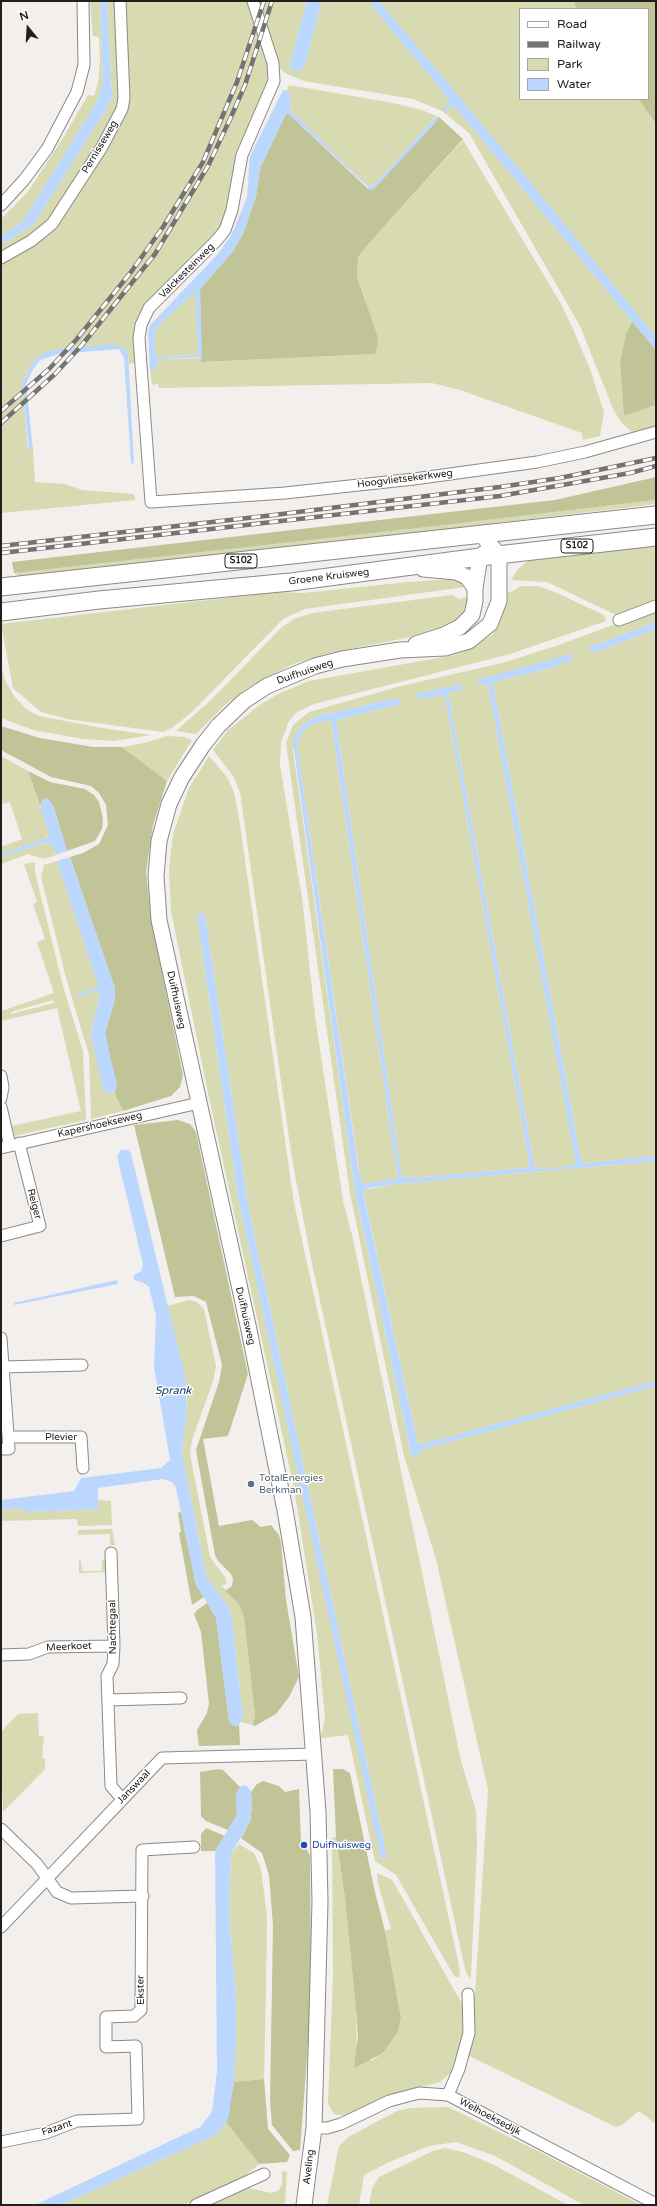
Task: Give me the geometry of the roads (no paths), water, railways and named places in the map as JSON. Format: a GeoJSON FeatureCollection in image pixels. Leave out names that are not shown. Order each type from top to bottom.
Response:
{"type":"FeatureCollection","features":[{"type":"Feature","properties":{"kind":"main road","name":"Groene Kruisweg"},"geometry":{"type":"LineString","coordinates":[[1,612],[99,600],[291,582],[404,568],[488,548],[508,531],[656,515]]}},
{"type":"Feature","properties":{"kind":"main road","name":"Groene Kruisweg"},"geometry":{"type":"LineString","coordinates":[[1,587],[488,548],[656,537]]}},
{"type":"Feature","properties":{"kind":"main road","name":"Duifhuisweg"},"geometry":{"type":"LineString","coordinates":[[400,650],[444,636],[460,627],[472,615],[475,601],[475,588],[488,548]]}},
{"type":"Feature","properties":{"kind":"main road","name":"Duifhuisweg"},"geometry":{"type":"LineString","coordinates":[[314,2128],[320,1902],[314,1754],[303,1617],[286,1517],[249,1330],[159,920],[156,898],[156,876],[159,841],[169,804],[185,772],[218,726],[244,701],[267,686],[315,666],[342,659],[400,650],[445,648],[469,641],[490,624],[499,601],[488,548]]}},
{"type":"Feature","properties":{"kind":"main road"},"geometry":{"type":"LineString","coordinates":[[404,568],[456,572],[467,577],[475,588]]}},
{"type":"Feature","properties":{"kind":"main road","name":"Aveling"},"geometry":{"type":"LineString","coordinates":[[304,2205],[314,2128]]}},
{"type":"Feature","properties":{"kind":"street"},"geometry":{"type":"LineString","coordinates":[[1,205],[24,180],[47,149],[77,92],[84,65],[83,1]]}},
{"type":"Feature","properties":{"kind":"street","name":"Pernisseweg"},"geometry":{"type":"LineString","coordinates":[[1,258],[31,242],[52,224],[102,147],[122,109],[124,98],[120,1]]}},
{"type":"Feature","properties":{"kind":"street","name":"Valckesteinweg"},"geometry":{"type":"LineString","coordinates":[[151,502],[140,348],[140,325],[150,308],[217,240],[224,230],[232,210],[242,155],[274,81],[273,63],[253,1]]}},
{"type":"Feature","properties":{"kind":"street","name":"Hoogvlietsekerkweg"},"geometry":{"type":"LineString","coordinates":[[151,502],[285,492],[421,478],[537,462],[585,452],[656,432]]}},
{"type":"Feature","properties":{"kind":"street"},"geometry":{"type":"LineString","coordinates":[[619,620],[656,606]]}},
{"type":"Feature","properties":{"kind":"street"},"geometry":{"type":"LineString","coordinates":[[1,1076],[3,1086],[1,1098]]}},
{"type":"Feature","properties":{"kind":"street","name":"Kapershoekseweg"},"geometry":{"type":"LineString","coordinates":[[10,1146],[198,1103]]}},
{"type":"Feature","properties":{"kind":"street"},"geometry":{"type":"LineString","coordinates":[[1,1107],[10,1146]]}},
{"type":"Feature","properties":{"kind":"street","name":"Reiger"},"geometry":{"type":"LineString","coordinates":[[1,1236],[40,1226],[10,1146]]}},
{"type":"Feature","properties":{"kind":"street"},"geometry":{"type":"LineString","coordinates":[[1,1338],[9,1449],[1,1449]]}},
{"type":"Feature","properties":{"kind":"street"},"geometry":{"type":"LineString","coordinates":[[3,1367],[82,1365]]}},
{"type":"Feature","properties":{"kind":"street","name":"Plevier"},"geometry":{"type":"LineString","coordinates":[[8,1437],[82,1437],[83,1468]]}},
{"type":"Feature","properties":{"kind":"street","name":"Nachtegaal"},"geometry":{"type":"LineString","coordinates":[[111,1553],[114,1646],[113,1664],[107,1676],[111,1786],[122,1799]]}},
{"type":"Feature","properties":{"kind":"street","name":"Meerkoet"},"geometry":{"type":"LineString","coordinates":[[1,1655],[29,1654],[48,1647],[114,1646]]}},
{"type":"Feature","properties":{"kind":"street"},"geometry":{"type":"LineString","coordinates":[[108,1700],[181,1698]]}},
{"type":"Feature","properties":{"kind":"street","name":"Janswaal"},"geometry":{"type":"LineString","coordinates":[[1,1927],[162,1758],[314,1754]]}},
{"type":"Feature","properties":{"kind":"street"},"geometry":{"type":"LineString","coordinates":[[1,1829],[48,1877],[57,1892],[71,1898],[143,1896]]}},
{"type":"Feature","properties":{"kind":"street","name":"Ekster"},"geometry":{"type":"LineString","coordinates":[[138,2119],[136,2046],[106,2047],[106,2017],[134,2016],[141,2010],[143,1896],[142,1850],[194,1847]]}},
{"type":"Feature","properties":{"kind":"street"},"geometry":{"type":"LineString","coordinates":[[448,2095],[459,2069],[469,2033],[468,1994]]}},
{"type":"Feature","properties":{"kind":"street","name":"Welhoeksedijk"},"geometry":{"type":"LineString","coordinates":[[314,2128],[327,2128],[341,2124],[389,2101],[419,2093],[448,2095],[656,2204]]}},
{"type":"Feature","properties":{"kind":"street","name":"Fazant"},"geometry":{"type":"LineString","coordinates":[[1,2142],[46,2133],[77,2121],[138,2119]]}},
{"type":"Feature","properties":{"kind":"street"},"geometry":{"type":"LineString","coordinates":[[196,2205],[264,2174]]}},
{"type":"Feature","properties":{"kind":"water"},"geometry":{"type":"Polygon","coordinates":[[[100,1],[107,1],[112,96],[105,111],[34,224],[1,245],[1,236],[22,222],[95,105],[103,80],[100,1]]]}},
{"type":"Feature","properties":{"kind":"water"},"geometry":{"type":"Polygon","coordinates":[[[307,1],[322,1],[304,67],[300,71],[292,71],[290,64],[307,1]]]}},
{"type":"Feature","properties":{"kind":"water"},"geometry":{"type":"Polygon","coordinates":[[[368,1],[379,1],[531,183],[656,337],[656,350],[456,108],[451,106],[446,111],[442,109],[448,104],[449,99],[368,1]]]}},
{"type":"Feature","properties":{"kind":"water"},"geometry":{"type":"Polygon","coordinates":[[[283,90],[287,90],[291,95],[290,110],[368,186],[374,185],[435,118],[438,120],[374,189],[371,190],[289,114],[286,114],[260,168],[256,196],[243,234],[233,251],[200,289],[202,357],[159,359],[156,362],[157,369],[150,370],[148,333],[150,325],[218,254],[232,234],[247,197],[250,156],[283,90]],[[195,292],[158,326],[154,337],[155,355],[157,357],[198,355],[195,292]]]}},
{"type":"Feature","properties":{"kind":"water"},"geometry":{"type":"Polygon","coordinates":[[[112,344],[123,347],[128,353],[134,464],[131,463],[124,358],[119,349],[59,354],[40,360],[32,371],[26,384],[33,449],[29,450],[22,384],[32,363],[41,355],[53,350],[112,344]]]}},
{"type":"Feature","properties":{"kind":"water"},"geometry":{"type":"Polygon","coordinates":[[[656,622],[656,629],[599,651],[591,652],[589,650],[590,647],[656,622]]]}},
{"type":"Feature","properties":{"kind":"water"},"geometry":{"type":"Polygon","coordinates":[[[571,654],[573,660],[543,670],[494,682],[493,684],[581,1161],[584,1163],[656,1156],[656,1161],[397,1184],[368,1188],[363,1192],[418,1445],[656,1381],[656,1386],[423,1449],[419,1455],[414,1457],[411,1454],[355,1192],[293,742],[296,733],[306,722],[318,716],[398,698],[400,704],[336,720],[401,1174],[404,1178],[412,1178],[528,1168],[529,1161],[446,702],[443,695],[418,699],[416,694],[462,684],[462,690],[448,693],[534,1164],[535,1168],[546,1169],[576,1165],[488,684],[478,685],[477,680],[571,654]],[[331,720],[310,725],[302,733],[297,746],[358,1167],[362,1184],[398,1179],[331,720]]]}},
{"type":"Feature","properties":{"kind":"water"},"geometry":{"type":"Polygon","coordinates":[[[44,798],[48,799],[53,805],[67,851],[56,855],[53,846],[47,842],[1,857],[1,854],[47,838],[49,834],[40,808],[44,798]]]}},
{"type":"Feature","properties":{"kind":"water"},"geometry":{"type":"Polygon","coordinates":[[[70,857],[115,989],[115,1001],[105,1033],[117,1085],[116,1090],[111,1093],[106,1093],[103,1089],[91,1034],[100,993],[96,991],[79,996],[77,995],[78,993],[96,988],[98,984],[57,861],[70,857]]]}},
{"type":"Feature","properties":{"kind":"water"},"geometry":{"type":"Polygon","coordinates":[[[201,913],[205,915],[249,1211],[385,1848],[386,1858],[383,1859],[381,1859],[238,1197],[197,916],[201,913]]]}},
{"type":"Feature","properties":{"kind":"water","name":"Sprank"},"geometry":{"type":"Polygon","coordinates":[[[121,1150],[128,1150],[131,1153],[185,1377],[187,1410],[182,1452],[206,1576],[229,1608],[232,1618],[243,1718],[239,1725],[234,1726],[229,1722],[216,1617],[196,1585],[176,1488],[172,1482],[163,1479],[98,1488],[98,1509],[25,1512],[22,1508],[1,1510],[1,1500],[74,1491],[81,1478],[161,1468],[170,1460],[154,1367],[156,1316],[149,1287],[142,1282],[134,1280],[133,1276],[141,1271],[143,1264],[117,1156],[121,1150]]]}},
{"type":"Feature","properties":{"kind":"water"},"geometry":{"type":"Polygon","coordinates":[[[117,1280],[118,1284],[14,1305],[14,1303],[117,1280]]]}},
{"type":"Feature","properties":{"kind":"water"},"geometry":{"type":"Polygon","coordinates":[[[244,1785],[247,1786],[251,1792],[252,1805],[250,1822],[231,1854],[229,1915],[236,1996],[236,2044],[234,2082],[228,2120],[216,2135],[61,2205],[35,2205],[200,2127],[212,2112],[217,2072],[215,1851],[237,1815],[236,1794],[240,1787],[244,1785]]]}},
{"type":"Feature","properties":{"kind":"railway"},"geometry":{"type":"LineString","coordinates":[[1,411],[50,368],[76,340],[131,272],[163,227],[203,162],[237,82],[264,1]]}},
{"type":"Feature","properties":{"kind":"railway"},"geometry":{"type":"LineString","coordinates":[[1,423],[55,374],[82,345],[155,254],[208,166],[231,117],[245,85],[272,1]]}},
{"type":"Feature","properties":{"kind":"railway"},"geometry":{"type":"LineString","coordinates":[[1,546],[274,515],[500,487],[560,478],[656,458]]}},
{"type":"Feature","properties":{"kind":"railway"},"geometry":{"type":"LineString","coordinates":[[1,553],[500,496],[630,473],[656,466]]}},
{"type":"Feature","properties":{"kind":"place","name":"TotalEnergies Berkman"},"geometry":{"type":"Point","coordinates":[251,1484]}},
{"type":"Feature","properties":{"kind":"place","name":"Duifhuisweg"},"geometry":{"type":"Point","coordinates":[304,1845]}}]}
